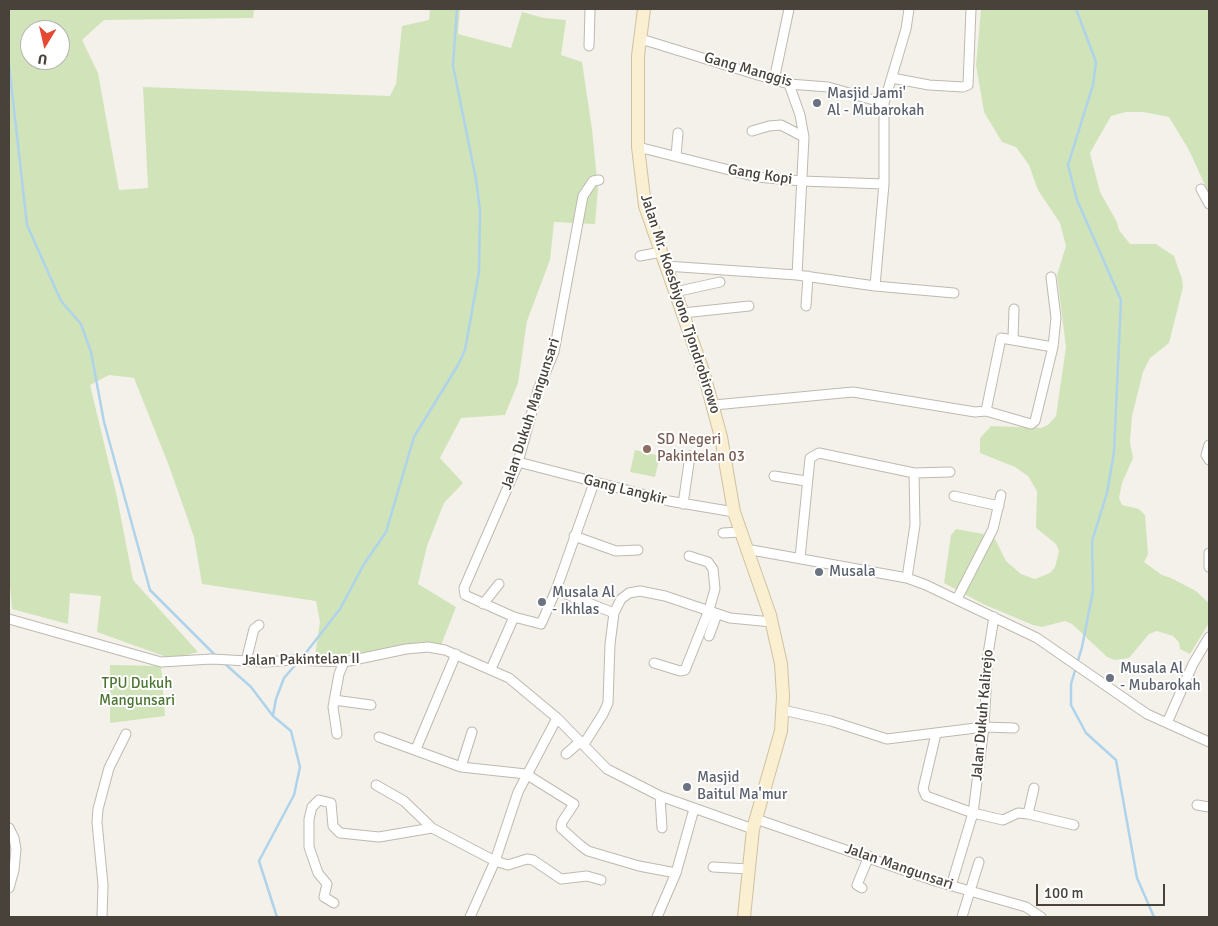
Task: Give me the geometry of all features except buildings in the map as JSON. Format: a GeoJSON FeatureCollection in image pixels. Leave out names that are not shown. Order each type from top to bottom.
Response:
{"type":"FeatureCollection","features":[{"type":"Feature","properties":{"kind":"main road","name":"Jalan Mr. Koesbiyono Tjondrobirowo"},"geometry":{"type":"LineString","coordinates":[[644,9],[638,56],[638,147],[645,206],[714,405],[722,437],[734,512],[772,622],[781,664],[782,710],[780,731],[755,824],[748,869],[744,917]]}},
{"type":"Feature","properties":{"kind":"street"},"geometry":{"type":"LineString","coordinates":[[589,46],[590,9]]}},
{"type":"Feature","properties":{"kind":"street"},"geometry":{"type":"LineString","coordinates":[[774,80],[789,9]]}},
{"type":"Feature","properties":{"kind":"street"},"geometry":{"type":"LineString","coordinates":[[875,286],[884,184],[884,103],[909,9]]}},
{"type":"Feature","properties":{"kind":"street"},"geometry":{"type":"LineString","coordinates":[[892,78],[929,85],[963,88],[968,84],[970,9]]}},
{"type":"Feature","properties":{"kind":"street","name":"Gang Manggis"},"geometry":{"type":"LineString","coordinates":[[641,39],[789,84],[828,87],[884,103]]}},
{"type":"Feature","properties":{"kind":"street"},"geometry":{"type":"LineString","coordinates":[[789,84],[800,115],[804,137],[797,275]]}},
{"type":"Feature","properties":{"kind":"street"},"geometry":{"type":"LineString","coordinates":[[752,131],[769,126],[781,126],[804,137]]}},
{"type":"Feature","properties":{"kind":"street"},"geometry":{"type":"LineString","coordinates":[[676,156],[678,133]]}},
{"type":"Feature","properties":{"kind":"street","name":"Gang Kopi"},"geometry":{"type":"LineString","coordinates":[[638,147],[757,177],[802,181],[884,184]]}},
{"type":"Feature","properties":{"kind":"street","name":"Jalan Dukuh Mangunsari"},"geometry":{"type":"LineString","coordinates":[[594,483],[556,590],[541,624],[514,618],[465,595],[464,588],[518,462],[538,390],[554,352],[583,196],[593,181],[599,180]]}},
{"type":"Feature","properties":{"kind":"street"},"geometry":{"type":"LineString","coordinates":[[1201,189],[1209,204]]}},
{"type":"Feature","properties":{"kind":"street"},"geometry":{"type":"LineString","coordinates":[[640,256],[661,252]]}},
{"type":"Feature","properties":{"kind":"street"},"geometry":{"type":"LineString","coordinates":[[666,266],[808,276],[875,286],[954,293]]}},
{"type":"Feature","properties":{"kind":"street"},"geometry":{"type":"LineString","coordinates":[[806,306],[808,276]]}},
{"type":"Feature","properties":{"kind":"street"},"geometry":{"type":"LineString","coordinates":[[714,405],[854,392],[975,412],[986,410],[1031,424],[1036,422],[1053,347],[1056,318],[1051,278]]}},
{"type":"Feature","properties":{"kind":"street"},"geometry":{"type":"LineString","coordinates":[[676,292],[720,282]]}},
{"type":"Feature","properties":{"kind":"street"},"geometry":{"type":"LineString","coordinates":[[683,313],[749,306]]}},
{"type":"Feature","properties":{"kind":"street"},"geometry":{"type":"LineString","coordinates":[[1013,338],[1014,309]]}},
{"type":"Feature","properties":{"kind":"street"},"geometry":{"type":"LineString","coordinates":[[986,410],[1001,338],[1013,338],[1053,347]]}},
{"type":"Feature","properties":{"kind":"street"},"geometry":{"type":"LineString","coordinates":[[1209,445],[1206,455],[1209,460]]}},
{"type":"Feature","properties":{"kind":"street"},"geometry":{"type":"LineString","coordinates":[[800,558],[806,481],[810,458],[819,453],[914,473],[950,472]]}},
{"type":"Feature","properties":{"kind":"street"},"geometry":{"type":"LineString","coordinates":[[683,504],[690,456]]}},
{"type":"Feature","properties":{"kind":"street","name":"Gang Langkir"},"geometry":{"type":"LineString","coordinates":[[518,462],[594,483],[683,504],[734,512]]}},
{"type":"Feature","properties":{"kind":"street"},"geometry":{"type":"LineString","coordinates":[[907,578],[915,525],[914,473]]}},
{"type":"Feature","properties":{"kind":"street"},"geometry":{"type":"LineString","coordinates":[[774,476],[806,481]]}},
{"type":"Feature","properties":{"kind":"street"},"geometry":{"type":"LineString","coordinates":[[957,599],[993,529],[1001,495]]}},
{"type":"Feature","properties":{"kind":"street"},"geometry":{"type":"LineString","coordinates":[[954,496],[998,506]]}},
{"type":"Feature","properties":{"kind":"street"},"geometry":{"type":"LineString","coordinates":[[724,533],[740,532]]}},
{"type":"Feature","properties":{"kind":"street"},"geometry":{"type":"LineString","coordinates":[[574,536],[607,549],[638,550]]}},
{"type":"Feature","properties":{"kind":"street"},"geometry":{"type":"LineString","coordinates":[[746,550],[907,578],[957,599],[1036,638],[1147,714],[1209,742]]}},
{"type":"Feature","properties":{"kind":"street"},"geometry":{"type":"LineString","coordinates":[[1209,553],[1209,567]]}},
{"type":"Feature","properties":{"kind":"street"},"geometry":{"type":"LineString","coordinates":[[689,556],[708,562],[713,569],[715,589],[709,636]]}},
{"type":"Feature","properties":{"kind":"street"},"geometry":{"type":"LineString","coordinates":[[483,604],[499,584]]}},
{"type":"Feature","properties":{"kind":"street"},"geometry":{"type":"LineString","coordinates":[[556,590],[614,613]]}},
{"type":"Feature","properties":{"kind":"street"},"geometry":{"type":"LineString","coordinates":[[566,754],[582,742],[604,714],[608,703],[610,644],[614,613],[621,599],[629,593],[640,591],[666,596],[740,620],[772,622]]}},
{"type":"Feature","properties":{"kind":"street"},"geometry":{"type":"LineString","coordinates":[[654,662],[680,671],[685,670],[713,612]]}},
{"type":"Feature","properties":{"kind":"street","name":"Jalan Dukuh Kalirejo"},"geometry":{"type":"LineString","coordinates":[[951,886],[973,813],[984,727],[988,654],[994,617]]}},
{"type":"Feature","properties":{"kind":"street"},"geometry":{"type":"LineString","coordinates":[[491,669],[514,618]]}},
{"type":"Feature","properties":{"kind":"street","name":"Jalan Pakintelan II"},"geometry":{"type":"LineString","coordinates":[[9,619],[161,662],[212,659],[227,661],[314,660],[344,662],[428,647],[456,654],[509,678],[557,718],[607,769],[660,796],[694,809],[755,824]]}},
{"type":"Feature","properties":{"kind":"street"},"geometry":{"type":"LineString","coordinates":[[246,661],[254,629],[259,625]]}},
{"type":"Feature","properties":{"kind":"street"},"geometry":{"type":"LineString","coordinates":[[1167,723],[1193,664],[1209,637]]}},
{"type":"Feature","properties":{"kind":"street"},"geometry":{"type":"LineString","coordinates":[[416,749],[456,654]]}},
{"type":"Feature","properties":{"kind":"street"},"geometry":{"type":"LineString","coordinates":[[337,734],[333,712],[334,700],[339,674],[344,662]]}},
{"type":"Feature","properties":{"kind":"street"},"geometry":{"type":"LineString","coordinates":[[334,700],[371,705]]}},
{"type":"Feature","properties":{"kind":"street"},"geometry":{"type":"LineString","coordinates":[[782,710],[831,721],[883,739],[984,727],[1014,728]]}},
{"type":"Feature","properties":{"kind":"street"},"geometry":{"type":"LineString","coordinates":[[470,917],[494,861],[526,774],[557,718]]}},
{"type":"Feature","properties":{"kind":"street"},"geometry":{"type":"LineString","coordinates":[[461,767],[472,732]]}},
{"type":"Feature","properties":{"kind":"street"},"geometry":{"type":"LineString","coordinates":[[102,917],[103,885],[97,822],[98,809],[109,768],[126,734]]}},
{"type":"Feature","properties":{"kind":"street"},"geometry":{"type":"LineString","coordinates":[[936,734],[924,794],[931,799],[973,813],[1003,820],[1018,813],[1074,825]]}},
{"type":"Feature","properties":{"kind":"street"},"geometry":{"type":"LineString","coordinates":[[379,737],[461,767],[526,774],[573,803],[574,806],[562,822],[561,828],[588,851],[639,866],[676,873]]}},
{"type":"Feature","properties":{"kind":"street"},"geometry":{"type":"LineString","coordinates":[[376,785],[404,801],[432,828],[494,861],[508,865],[533,860],[561,879],[587,876],[601,880]]}},
{"type":"Feature","properties":{"kind":"street"},"geometry":{"type":"LineString","coordinates":[[1028,814],[1034,788]]}},
{"type":"Feature","properties":{"kind":"street"},"geometry":{"type":"LineString","coordinates":[[660,796],[662,828]]}},
{"type":"Feature","properties":{"kind":"street"},"geometry":{"type":"LineString","coordinates":[[334,904],[324,897],[327,884],[318,873],[309,847],[309,818],[316,803],[326,800],[331,802],[333,826],[337,832],[347,835],[379,837],[432,828]]}},
{"type":"Feature","properties":{"kind":"street"},"geometry":{"type":"LineString","coordinates":[[1197,804],[1209,807]]}},
{"type":"Feature","properties":{"kind":"street"},"geometry":{"type":"LineString","coordinates":[[657,917],[676,873],[694,809]]}},
{"type":"Feature","properties":{"kind":"street","name":"Jalan Mangunsari"},"geometry":{"type":"LineString","coordinates":[[755,824],[869,856],[951,886],[1026,907],[1040,917]]}},
{"type":"Feature","properties":{"kind":"street"},"geometry":{"type":"LineString","coordinates":[[9,828],[14,838],[16,849],[14,870],[9,888]]}},
{"type":"Feature","properties":{"kind":"street"},"geometry":{"type":"LineString","coordinates":[[862,888],[857,885],[869,856]]}},
{"type":"Feature","properties":{"kind":"street"},"geometry":{"type":"LineString","coordinates":[[962,917],[979,862]]}},
{"type":"Feature","properties":{"kind":"street"},"geometry":{"type":"LineString","coordinates":[[713,867],[748,869]]}},
{"type":"Feature","properties":{"kind":"green space"},"geometry":{"type":"Polygon","coordinates":[[[9,9],[254,9],[253,18],[104,20],[82,40],[98,73],[119,190],[148,188],[143,87],[390,96],[396,84],[402,26],[429,20],[430,9],[460,9],[458,34],[511,48],[522,12],[544,18],[566,20],[561,55],[582,62],[592,129],[598,189],[595,224],[554,222],[550,260],[527,321],[518,383],[505,415],[461,418],[440,458],[463,483],[444,503],[427,546],[418,584],[456,607],[440,648],[315,656],[320,622],[316,601],[202,584],[194,537],[169,466],[134,378],[109,375],[90,385],[117,497],[133,580],[198,652],[172,659],[97,632],[101,596],[70,593],[68,624],[12,609],[9,572],[9,9]]]}},
{"type":"Feature","properties":{"kind":"green space"},"geometry":{"type":"Polygon","coordinates":[[[981,9],[1209,9],[1209,194],[1189,150],[1169,117],[1143,112],[1126,112],[1111,116],[1090,153],[1100,192],[1117,222],[1119,230],[1130,244],[1156,244],[1174,256],[1182,279],[1183,287],[1169,343],[1150,358],[1143,372],[1132,416],[1130,442],[1133,458],[1122,483],[1119,498],[1122,505],[1139,509],[1145,515],[1148,554],[1144,562],[1162,575],[1196,591],[1209,603],[1209,623],[1190,654],[1180,649],[1179,642],[1173,636],[1157,631],[1149,634],[1129,658],[1115,660],[1107,657],[1072,624],[1065,621],[1042,627],[1033,625],[983,604],[944,583],[951,535],[956,529],[989,535],[995,539],[1006,561],[1021,574],[1035,579],[1050,573],[1055,567],[1059,551],[1056,544],[1036,528],[1037,491],[1028,476],[1015,467],[980,453],[980,438],[991,426],[1041,428],[1048,425],[1056,416],[1066,347],[1057,275],[1066,246],[1060,223],[1038,190],[1029,165],[1016,147],[1002,142],[984,112],[976,65],[981,9]]]}},
{"type":"Feature","properties":{"kind":"green space"},"geometry":{"type":"Polygon","coordinates":[[[635,450],[660,456],[655,477],[630,472],[635,450]]]}},
{"type":"Feature","properties":{"kind":"green space","name":"TPU Dukuh Mangunsari"},"geometry":{"type":"Polygon","coordinates":[[[110,665],[161,666],[165,716],[110,723],[110,665]]]}},
{"type":"Feature","properties":{"kind":"waterway"},"geometry":{"type":"LineString","coordinates":[[301,659],[340,609],[364,564],[386,532],[414,437],[458,365],[465,350],[479,272],[480,211],[476,179],[453,66],[457,9]]}},
{"type":"Feature","properties":{"kind":"waterway"},"geometry":{"type":"LineString","coordinates":[[1076,9],[1096,62],[1093,85],[1068,165],[1077,200],[1121,300],[1114,452],[1107,493],[1092,541],[1093,591],[1082,647],[1071,684],[1071,705],[1086,733],[1116,760],[1137,878],[1154,917]]}},
{"type":"Feature","properties":{"kind":"waterway"},"geometry":{"type":"LineString","coordinates":[[9,65],[27,225],[61,301],[81,324],[91,352],[104,422],[150,590],[216,656]]}},
{"type":"Feature","properties":{"kind":"waterway"},"geometry":{"type":"LineString","coordinates":[[224,663],[251,687],[273,716],[291,731],[300,767],[294,795],[259,861],[277,917]]}},
{"type":"Feature","properties":{"kind":"waterway"},"geometry":{"type":"LineString","coordinates":[[273,715],[276,699],[284,678],[297,663]]}},
{"type":"Feature","properties":{"kind":"place","name":"Masjid Jami' Al - Mubarokah"},"geometry":{"type":"Point","coordinates":[817,103]}},
{"type":"Feature","properties":{"kind":"place","name":"SD Negeri Pakintelan 03"},"geometry":{"type":"Point","coordinates":[647,449]}},
{"type":"Feature","properties":{"kind":"place","name":"Musala"},"geometry":{"type":"Point","coordinates":[819,572]}},
{"type":"Feature","properties":{"kind":"place","name":"Musala Al - Ikhlas"},"geometry":{"type":"Point","coordinates":[542,602]}},
{"type":"Feature","properties":{"kind":"place","name":"Musala Al - Mubarokah"},"geometry":{"type":"Point","coordinates":[1110,678]}},
{"type":"Feature","properties":{"kind":"place","name":"Masjid Baitul Ma'mur"},"geometry":{"type":"Point","coordinates":[687,787]}}]}
